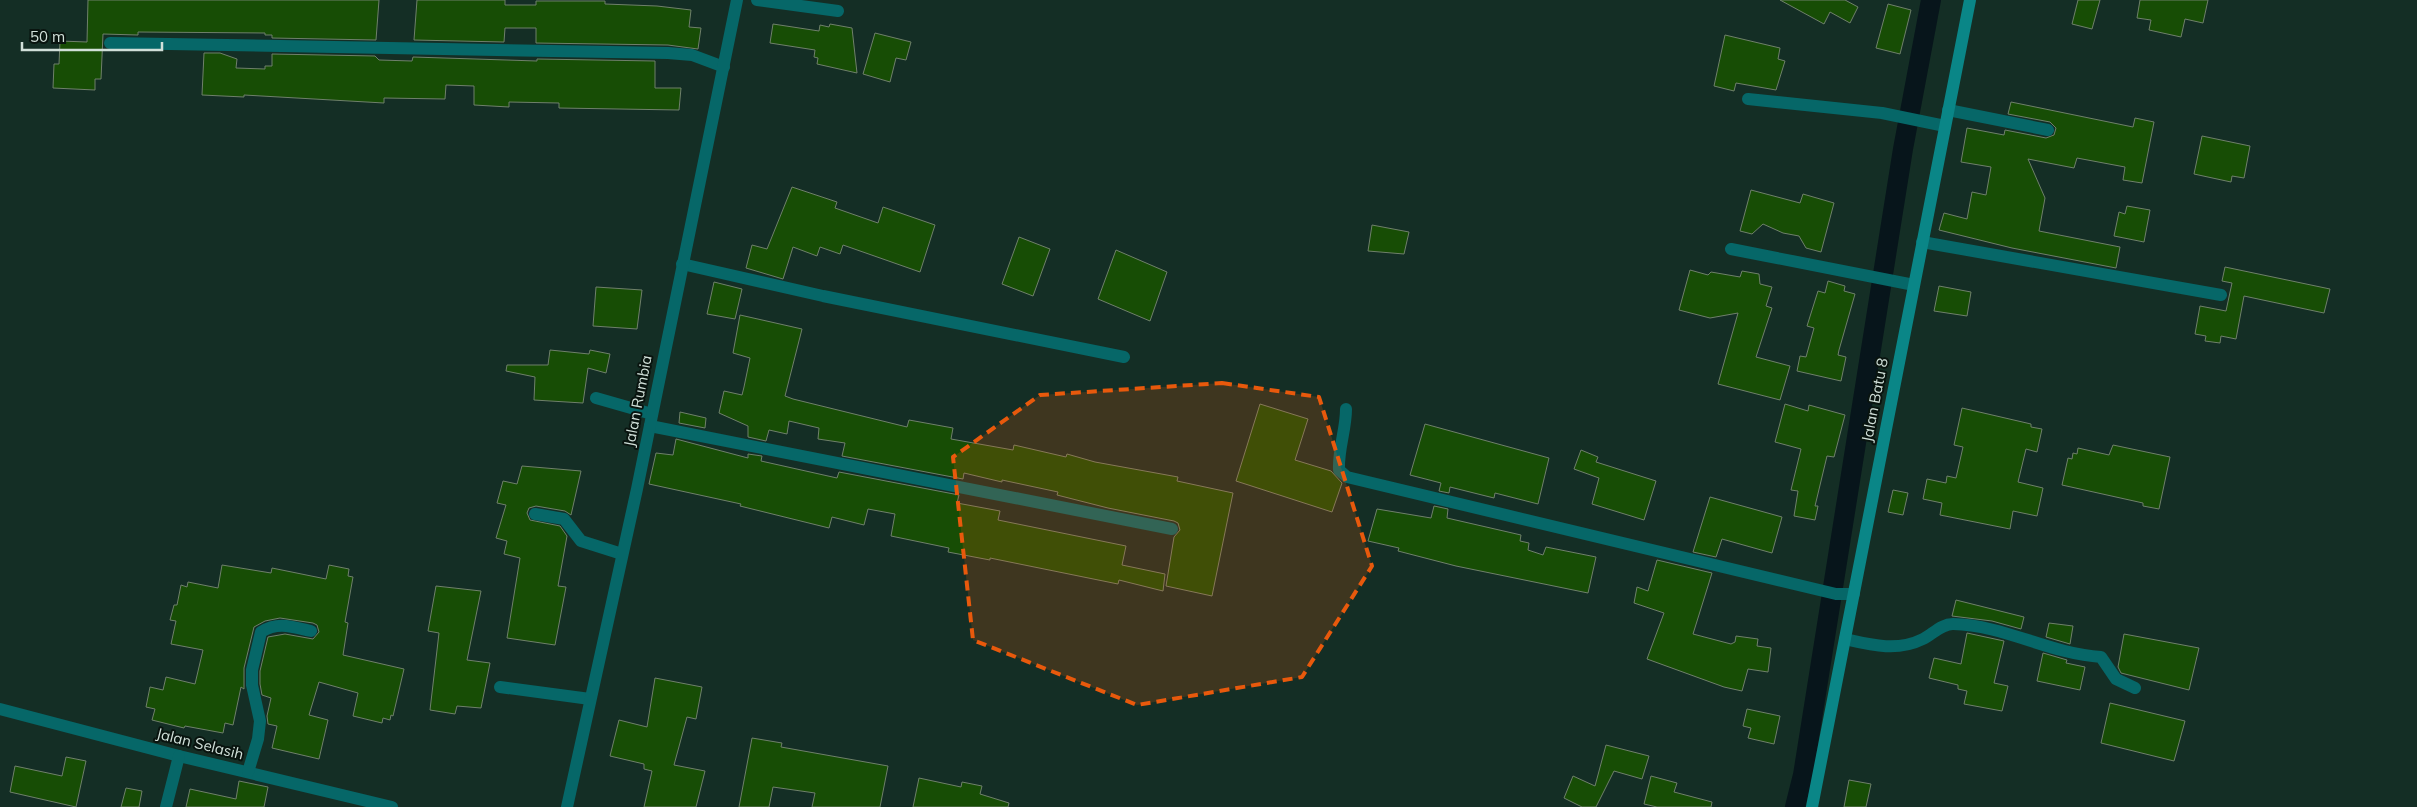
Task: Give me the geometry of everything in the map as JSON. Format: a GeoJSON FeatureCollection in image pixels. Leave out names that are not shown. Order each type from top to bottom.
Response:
{"type":"FeatureCollection","features":[{"type":"Feature","properties":{"kind":"street","name":"Jalan Rumbia"},"geometry":{"type":"LineString","coordinates":[[567,807],[651,420],[737,0]]}},
{"type":"Feature","properties":{"kind":"street"},"geometry":{"type":"LineString","coordinates":[[757,0],[838,11]]}},
{"type":"Feature","properties":{"kind":"street","name":"Jalan Batu 8"},"geometry":{"type":"LineString","coordinates":[[1812,807],[1970,0]]}},
{"type":"Feature","properties":{"kind":"street"},"geometry":{"type":"LineString","coordinates":[[110,42],[668,53],[692,56],[724,67]]}},
{"type":"Feature","properties":{"kind":"street"},"geometry":{"type":"LineString","coordinates":[[1748,99],[1882,113],[1945,126]]}},
{"type":"Feature","properties":{"kind":"street"},"geometry":{"type":"LineString","coordinates":[[1948,110],[2048,130]]}},
{"type":"Feature","properties":{"kind":"street"},"geometry":{"type":"LineString","coordinates":[[1922,242],[2221,295]]}},
{"type":"Feature","properties":{"kind":"street"},"geometry":{"type":"LineString","coordinates":[[1731,249],[1914,285]]}},
{"type":"Feature","properties":{"kind":"street"},"geometry":{"type":"LineString","coordinates":[[682,264],[823,296],[1124,357]]}},
{"type":"Feature","properties":{"kind":"street"},"geometry":{"type":"LineString","coordinates":[[596,398],[651,420],[1172,530]]}},
{"type":"Feature","properties":{"kind":"street"},"geometry":{"type":"LineString","coordinates":[[1346,409],[1346,428],[1338,456],[1339,470],[1347,477],[1836,594],[1854,594]]}},
{"type":"Feature","properties":{"kind":"street"},"geometry":{"type":"LineString","coordinates":[[534,514],[564,519],[581,541],[622,554]]}},
{"type":"Feature","properties":{"kind":"street"},"geometry":{"type":"LineString","coordinates":[[1845,639],[1884,647],[1897,646],[1923,639],[1939,628],[1950,624],[1980,627],[2078,655],[2101,657],[2116,679],[2135,688]]}},
{"type":"Feature","properties":{"kind":"street"},"geometry":{"type":"LineString","coordinates":[[248,772],[258,740],[260,721],[252,685],[252,670],[261,632],[271,626],[282,625],[311,631]]}},
{"type":"Feature","properties":{"kind":"street"},"geometry":{"type":"LineString","coordinates":[[500,687],[590,699]]}},
{"type":"Feature","properties":{"kind":"street","name":"Jalan Selasih"},"geometry":{"type":"LineString","coordinates":[[0,709],[179,756],[392,807]]}},
{"type":"Feature","properties":{"kind":"street"},"geometry":{"type":"LineString","coordinates":[[166,807],[179,756]]}},
{"type":"Feature","properties":{"kind":"highlighted area"},"geometry":{"type":"Polygon","coordinates":[[[1222,383],[1319,397],[1372,566],[1302,677],[1137,705],[973,640],[953,457],[1040,395],[1222,383]]]}},
{"type":"Feature","properties":{"kind":"building"},"geometry":{"type":"Polygon","coordinates":[[[88,0],[379,0],[376,40],[272,38],[272,35],[265,35],[265,33],[138,32],[138,35],[103,34],[101,79],[95,79],[95,90],[53,88],[54,64],[59,64],[60,41],[87,42],[88,0]]]}},
{"type":"Feature","properties":{"kind":"building"},"geometry":{"type":"Polygon","coordinates":[[[417,0],[505,0],[505,5],[536,5],[536,1],[605,1],[605,4],[657,6],[691,10],[689,27],[701,28],[698,49],[668,45],[536,43],[536,28],[505,28],[504,42],[414,40],[417,0]]]}},
{"type":"Feature","properties":{"kind":"building"},"geometry":{"type":"Polygon","coordinates":[[[1780,0],[1845,0],[1858,7],[1850,23],[1830,12],[1824,24],[1780,0]]]}},
{"type":"Feature","properties":{"kind":"building"},"geometry":{"type":"Polygon","coordinates":[[[2078,0],[2100,0],[2092,29],[2072,24],[2078,0]]]}},
{"type":"Feature","properties":{"kind":"building"},"geometry":{"type":"Polygon","coordinates":[[[2140,0],[2208,0],[2203,23],[2185,19],[2181,37],[2149,30],[2151,20],[2137,18],[2140,0]]]}},
{"type":"Feature","properties":{"kind":"building"},"geometry":{"type":"Polygon","coordinates":[[[1888,4],[1911,10],[1900,54],[1876,48],[1888,4]]]}},
{"type":"Feature","properties":{"kind":"building"},"geometry":{"type":"Polygon","coordinates":[[[773,24],[819,31],[820,25],[829,27],[830,24],[852,28],[857,73],[817,64],[818,58],[814,57],[815,50],[770,43],[773,24]]]}},
{"type":"Feature","properties":{"kind":"building"},"geometry":{"type":"Polygon","coordinates":[[[875,33],[911,42],[906,60],[896,58],[890,82],[863,74],[875,33]]]}},
{"type":"Feature","properties":{"kind":"building"},"geometry":{"type":"Polygon","coordinates":[[[1725,35],[1780,48],[1778,59],[1785,61],[1776,90],[1736,83],[1734,91],[1714,86],[1725,35]]]}},
{"type":"Feature","properties":{"kind":"building"},"geometry":{"type":"Polygon","coordinates":[[[204,53],[220,53],[237,59],[236,68],[265,69],[265,66],[272,66],[272,54],[375,56],[379,60],[412,61],[413,57],[537,61],[537,59],[655,61],[655,88],[681,88],[679,110],[559,108],[559,103],[509,102],[509,107],[474,105],[474,86],[446,85],[445,99],[384,98],[384,103],[244,95],[244,97],[202,95],[204,53]]]}},
{"type":"Feature","properties":{"kind":"building"},"geometry":{"type":"Polygon","coordinates":[[[2011,102],[2133,127],[2135,118],[2154,122],[2142,183],[2123,180],[2125,167],[2077,158],[2074,168],[2028,159],[2045,198],[2039,231],[2120,247],[2116,268],[2012,248],[1939,230],[1944,213],[1967,219],[1972,192],[1986,195],[1991,167],[1961,162],[1967,128],[2004,135],[2005,130],[2046,138],[2054,135],[2056,128],[2050,122],[2008,114],[2011,102]]]}},
{"type":"Feature","properties":{"kind":"building"},"geometry":{"type":"Polygon","coordinates":[[[2202,136],[2250,146],[2244,178],[2232,176],[2231,182],[2194,174],[2202,136]]]}},
{"type":"Feature","properties":{"kind":"building"},"geometry":{"type":"Polygon","coordinates":[[[792,187],[837,202],[835,208],[878,223],[883,207],[935,225],[920,272],[843,245],[840,254],[820,247],[817,256],[793,247],[783,279],[746,268],[752,245],[767,249],[792,187]]]}},
{"type":"Feature","properties":{"kind":"building"},"geometry":{"type":"Polygon","coordinates":[[[1751,190],[1800,203],[1803,194],[1834,203],[1821,252],[1806,248],[1799,236],[1783,233],[1763,224],[1752,234],[1740,231],[1751,190]]]}},
{"type":"Feature","properties":{"kind":"building"},"geometry":{"type":"Polygon","coordinates":[[[2127,206],[2150,210],[2144,242],[2114,236],[2119,212],[2125,214],[2127,206]]]}},
{"type":"Feature","properties":{"kind":"building"},"geometry":{"type":"Polygon","coordinates":[[[1372,225],[1409,232],[1404,254],[1368,251],[1372,225]]]}},
{"type":"Feature","properties":{"kind":"building"},"geometry":{"type":"Polygon","coordinates":[[[1019,237],[1050,249],[1033,296],[1002,284],[1019,237]]]}},
{"type":"Feature","properties":{"kind":"building"},"geometry":{"type":"Polygon","coordinates":[[[1116,250],[1167,272],[1150,321],[1098,299],[1116,250]]]}},
{"type":"Feature","properties":{"kind":"building"},"geometry":{"type":"Polygon","coordinates":[[[2225,267],[2330,289],[2324,313],[2244,296],[2236,339],[2221,336],[2220,343],[2205,341],[2206,336],[2195,334],[2200,306],[2226,311],[2232,283],[2222,281],[2225,267]]]}},
{"type":"Feature","properties":{"kind":"building"},"geometry":{"type":"Polygon","coordinates":[[[1690,270],[1708,275],[1711,272],[1740,277],[1742,271],[1759,274],[1760,284],[1772,287],[1766,306],[1772,308],[1756,357],[1790,366],[1780,400],[1718,384],[1738,313],[1710,318],[1679,310],[1690,270]]]}},
{"type":"Feature","properties":{"kind":"building"},"geometry":{"type":"Polygon","coordinates":[[[1828,281],[1845,286],[1844,291],[1855,294],[1838,355],[1846,357],[1841,381],[1797,371],[1800,356],[1806,357],[1814,328],[1807,326],[1818,291],[1825,293],[1828,281]]]}},
{"type":"Feature","properties":{"kind":"building"},"geometry":{"type":"Polygon","coordinates":[[[714,282],[742,289],[735,319],[707,314],[714,282]]]}},
{"type":"Feature","properties":{"kind":"building"},"geometry":{"type":"Polygon","coordinates":[[[1939,286],[1971,292],[1967,316],[1934,311],[1939,286]]]}},
{"type":"Feature","properties":{"kind":"building"},"geometry":{"type":"Polygon","coordinates":[[[596,287],[642,290],[637,329],[593,326],[596,287]]]}},
{"type":"Feature","properties":{"kind":"building"},"geometry":{"type":"Polygon","coordinates":[[[740,315],[802,329],[785,396],[793,399],[907,427],[909,420],[953,428],[951,439],[1013,450],[1014,445],[1066,457],[1067,454],[1095,462],[1178,477],[1177,481],[1233,493],[1212,596],[1166,586],[1174,537],[1180,530],[1178,523],[1174,521],[1108,508],[1057,495],[1058,492],[1002,480],[1002,482],[964,473],[963,479],[842,456],[845,443],[818,439],[819,428],[789,421],[787,434],[769,430],[766,441],[748,437],[748,426],[719,413],[724,391],[742,395],[744,387],[750,358],[733,353],[740,315]]]}},
{"type":"Feature","properties":{"kind":"building"},"geometry":{"type":"Polygon","coordinates":[[[550,350],[589,354],[590,350],[610,354],[606,373],[588,368],[583,403],[534,400],[535,377],[506,371],[507,365],[548,365],[550,350]]]}},
{"type":"Feature","properties":{"kind":"building"},"geometry":{"type":"Polygon","coordinates":[[[1260,404],[1308,419],[1295,460],[1331,471],[1342,483],[1332,512],[1236,481],[1260,404]]]}},
{"type":"Feature","properties":{"kind":"building"},"geometry":{"type":"Polygon","coordinates":[[[1785,404],[1808,411],[1809,405],[1845,415],[1834,457],[1827,456],[1815,506],[1818,506],[1815,520],[1794,516],[1798,491],[1791,490],[1801,449],[1775,442],[1785,404]]]}},
{"type":"Feature","properties":{"kind":"building"},"geometry":{"type":"Polygon","coordinates":[[[1962,408],[2031,424],[2031,427],[2042,429],[2037,452],[2026,449],[2018,482],[2043,488],[2037,516],[2013,511],[2010,529],[1940,515],[1942,503],[1923,499],[1927,479],[1946,483],[1947,476],[1956,478],[1963,447],[1954,445],[1962,408]]]}},
{"type":"Feature","properties":{"kind":"building"},"geometry":{"type":"Polygon","coordinates":[[[680,412],[706,418],[705,428],[679,423],[680,412]]]}},
{"type":"Feature","properties":{"kind":"building"},"geometry":{"type":"Polygon","coordinates":[[[1425,424],[1549,458],[1538,504],[1495,493],[1494,498],[1450,487],[1449,493],[1439,491],[1441,483],[1410,475],[1425,424]]]}},
{"type":"Feature","properties":{"kind":"building"},"geometry":{"type":"Polygon","coordinates":[[[676,439],[748,458],[748,454],[762,456],[761,461],[837,478],[839,472],[959,495],[957,503],[1000,511],[998,520],[1126,546],[1122,565],[1165,574],[1163,591],[1119,580],[1118,584],[990,558],[990,560],[948,552],[949,548],[891,536],[895,514],[868,509],[864,525],[832,517],[829,528],[740,506],[741,504],[649,484],[656,453],[673,455],[676,439]]]}},
{"type":"Feature","properties":{"kind":"building"},"geometry":{"type":"Polygon","coordinates":[[[2113,445],[2170,457],[2159,509],[2143,506],[2143,503],[2062,485],[2068,458],[2072,459],[2073,453],[2077,454],[2078,448],[2109,455],[2113,445]]]}},
{"type":"Feature","properties":{"kind":"building"},"geometry":{"type":"Polygon","coordinates":[[[1581,450],[1598,457],[1596,462],[1656,481],[1644,520],[1592,504],[1599,478],[1574,469],[1581,450]]]}},
{"type":"Feature","properties":{"kind":"building"},"geometry":{"type":"Polygon","coordinates":[[[522,466],[581,471],[571,515],[565,511],[536,506],[529,508],[527,513],[530,520],[560,526],[567,536],[558,586],[566,587],[555,645],[507,638],[520,558],[504,554],[507,541],[496,538],[506,505],[497,503],[503,481],[517,484],[522,466]]]}},
{"type":"Feature","properties":{"kind":"building"},"geometry":{"type":"Polygon","coordinates":[[[1893,490],[1908,493],[1903,515],[1888,512],[1893,490]]]}},
{"type":"Feature","properties":{"kind":"building"},"geometry":{"type":"Polygon","coordinates":[[[1710,497],[1782,517],[1772,553],[1722,539],[1716,557],[1693,552],[1710,497]]]}},
{"type":"Feature","properties":{"kind":"building"},"geometry":{"type":"Polygon","coordinates":[[[1434,506],[1448,509],[1447,518],[1521,535],[1520,541],[1529,543],[1528,550],[1543,555],[1546,547],[1596,557],[1588,593],[1456,566],[1398,551],[1399,548],[1368,541],[1377,509],[1431,518],[1434,506]]]}},
{"type":"Feature","properties":{"kind":"building"},"geometry":{"type":"Polygon","coordinates":[[[1657,560],[1712,573],[1693,634],[1731,644],[1735,642],[1736,636],[1758,639],[1757,646],[1771,648],[1768,672],[1748,669],[1742,691],[1724,687],[1647,659],[1664,613],[1634,603],[1637,587],[1648,591],[1657,560]]]}},
{"type":"Feature","properties":{"kind":"building"},"geometry":{"type":"Polygon","coordinates":[[[222,565],[271,573],[272,568],[326,579],[329,565],[349,569],[348,576],[353,577],[345,622],[348,623],[343,655],[404,669],[393,716],[391,715],[390,720],[383,718],[382,723],[353,716],[358,693],[319,682],[309,715],[328,720],[319,759],[272,748],[277,726],[268,724],[267,716],[271,698],[262,695],[260,684],[260,671],[268,637],[285,634],[313,639],[319,632],[317,625],[313,623],[280,618],[265,621],[254,627],[244,668],[244,689],[241,687],[233,725],[225,723],[223,733],[185,726],[184,728],[152,720],[155,709],[146,707],[150,687],[163,690],[166,677],[195,684],[203,650],[171,644],[176,621],[170,620],[174,605],[177,605],[181,585],[187,587],[188,582],[218,588],[222,565]]]}},
{"type":"Feature","properties":{"kind":"building"},"geometry":{"type":"Polygon","coordinates":[[[436,586],[481,591],[467,660],[490,663],[481,708],[457,706],[455,714],[430,710],[439,633],[428,631],[436,586]]]}},
{"type":"Feature","properties":{"kind":"building"},"geometry":{"type":"Polygon","coordinates":[[[1956,600],[2024,617],[2021,629],[1992,621],[1952,616],[1956,600]]]}},
{"type":"Feature","properties":{"kind":"building"},"geometry":{"type":"Polygon","coordinates":[[[2049,623],[2073,626],[2070,644],[2046,637],[2049,623]]]}},
{"type":"Feature","properties":{"kind":"building"},"geometry":{"type":"Polygon","coordinates":[[[1967,633],[2004,641],[1994,683],[2008,686],[2002,711],[1964,704],[1967,691],[1958,689],[1958,685],[1929,678],[1934,658],[1961,664],[1967,633]]]}},
{"type":"Feature","properties":{"kind":"building"},"geometry":{"type":"Polygon","coordinates":[[[2124,634],[2199,648],[2189,690],[2121,673],[2118,667],[2124,634]]]}},
{"type":"Feature","properties":{"kind":"building"},"geometry":{"type":"Polygon","coordinates":[[[2043,653],[2067,660],[2066,663],[2085,667],[2080,690],[2037,681],[2043,653]]]}},
{"type":"Feature","properties":{"kind":"building"},"geometry":{"type":"Polygon","coordinates":[[[655,678],[702,687],[696,719],[687,717],[674,765],[705,771],[696,807],[644,807],[652,771],[644,769],[644,764],[610,756],[619,720],[647,727],[655,678]]]}},
{"type":"Feature","properties":{"kind":"building"},"geometry":{"type":"Polygon","coordinates":[[[2110,703],[2185,721],[2174,761],[2101,743],[2110,703]]]}},
{"type":"Feature","properties":{"kind":"building"},"geometry":{"type":"Polygon","coordinates":[[[1747,709],[1780,716],[1774,744],[1748,738],[1751,728],[1743,726],[1747,709]]]}},
{"type":"Feature","properties":{"kind":"building"},"geometry":{"type":"Polygon","coordinates":[[[752,738],[782,743],[781,747],[888,766],[880,807],[812,807],[815,793],[773,787],[769,807],[739,807],[752,738]]]}},
{"type":"Feature","properties":{"kind":"building"},"geometry":{"type":"Polygon","coordinates":[[[1606,745],[1649,756],[1642,779],[1614,771],[1596,807],[1582,807],[1564,798],[1573,776],[1595,786],[1606,745]]]}},
{"type":"Feature","properties":{"kind":"building"},"geometry":{"type":"Polygon","coordinates":[[[66,757],[86,761],[76,807],[10,792],[15,766],[62,776],[66,757]]]}},
{"type":"Feature","properties":{"kind":"building"},"geometry":{"type":"Polygon","coordinates":[[[1651,776],[1677,783],[1674,792],[1712,802],[1711,807],[1657,807],[1644,804],[1651,776]]]}},
{"type":"Feature","properties":{"kind":"building"},"geometry":{"type":"Polygon","coordinates":[[[919,778],[961,787],[962,782],[982,786],[980,794],[1009,803],[1008,807],[913,807],[919,778]]]}},
{"type":"Feature","properties":{"kind":"building"},"geometry":{"type":"Polygon","coordinates":[[[1849,780],[1871,784],[1866,807],[1844,807],[1849,780]]]}},
{"type":"Feature","properties":{"kind":"building"},"geometry":{"type":"Polygon","coordinates":[[[239,781],[268,787],[264,807],[186,807],[190,789],[236,799],[239,781]]]}},
{"type":"Feature","properties":{"kind":"building"},"geometry":{"type":"Polygon","coordinates":[[[126,788],[142,791],[139,807],[121,807],[126,788]]]}},
{"type":"Feature","properties":{"kind":"waterway"},"geometry":{"type":"LineString","coordinates":[[1795,807],[1803,775],[1903,149],[1931,0]]}}]}
